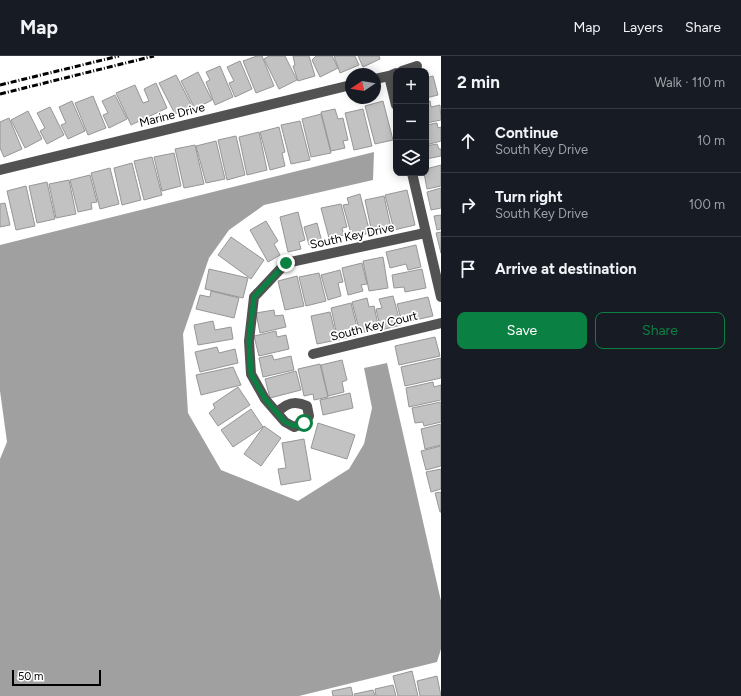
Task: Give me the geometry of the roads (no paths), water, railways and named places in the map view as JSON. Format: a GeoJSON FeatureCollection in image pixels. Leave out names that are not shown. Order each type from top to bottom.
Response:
{"type":"FeatureCollection","features":[{"type":"Feature","properties":{"kind":"street"},"geometry":{"type":"LineString","coordinates":[[411,68],[417,66]]}},
{"type":"Feature","properties":{"kind":"street"},"geometry":{"type":"LineString","coordinates":[[381,77],[393,74]]}},
{"type":"Feature","properties":{"kind":"street","name":"Marine Drive"},"geometry":{"type":"LineString","coordinates":[[0,170],[345,86]]}},
{"type":"Feature","properties":{"kind":"street"},"geometry":{"type":"LineString","coordinates":[[413,176],[441,297]]}},
{"type":"Feature","properties":{"kind":"street","name":"South Key Drive"},"geometry":{"type":"LineString","coordinates":[[276,413],[265,399],[251,374],[249,341],[254,297],[286,263],[425,233]]}},
{"type":"Feature","properties":{"kind":"street","name":"South Key Court"},"geometry":{"type":"LineString","coordinates":[[313,354],[441,323]]}},
{"type":"Feature","properties":{"kind":"railway"},"geometry":{"type":"LineString","coordinates":[[0,85],[119,56]]}},
{"type":"Feature","properties":{"kind":"railway"},"geometry":{"type":"LineString","coordinates":[[0,94],[154,56]]}}]}
